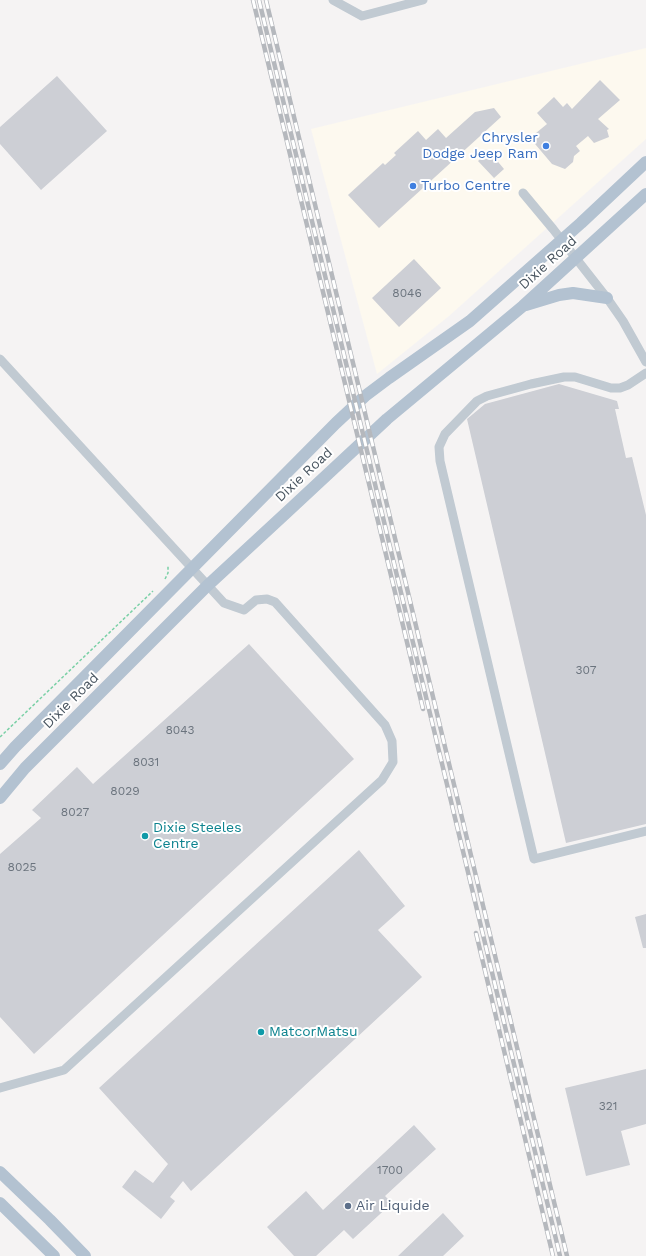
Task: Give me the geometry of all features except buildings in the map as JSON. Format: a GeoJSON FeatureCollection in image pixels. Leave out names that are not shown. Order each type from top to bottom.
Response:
{"type":"FeatureCollection","features":[{"type":"Feature","properties":{"kind":"main road","name":"Dixie Road"},"geometry":{"type":"LineString","coordinates":[[0,764],[14,747],[330,429],[365,396],[470,321],[562,240],[646,162]]}},
{"type":"Feature","properties":{"kind":"main road","name":"Dixie Road"},"geometry":{"type":"LineString","coordinates":[[0,798],[25,768],[208,586],[387,420],[523,306],[646,194]]}},
{"type":"Feature","properties":{"kind":"main road"},"geometry":{"type":"LineString","coordinates":[[523,306],[559,295],[573,293],[607,298]]}},
{"type":"Feature","properties":{"kind":"main road"},"geometry":{"type":"LineString","coordinates":[[0,1172],[85,1256]]}},
{"type":"Feature","properties":{"kind":"main road"},"geometry":{"type":"LineString","coordinates":[[0,1203],[54,1256]]}},
{"type":"Feature","properties":{"kind":"street"},"geometry":{"type":"LineString","coordinates":[[333,0],[362,16],[423,0]]}},
{"type":"Feature","properties":{"kind":"street"},"geometry":{"type":"LineString","coordinates":[[523,193],[607,298],[623,321],[646,362]]}},
{"type":"Feature","properties":{"kind":"street"},"geometry":{"type":"LineString","coordinates":[[0,359],[224,603],[244,610],[256,600],[267,599],[275,602],[385,725],[392,741],[393,762],[382,780],[64,1070],[0,1088]]}},
{"type":"Feature","properties":{"kind":"street"},"geometry":{"type":"LineString","coordinates":[[646,373],[628,385],[620,388],[611,388],[576,377],[564,377],[518,387],[487,396],[477,402],[445,434],[439,447],[440,461],[534,859],[646,831]]}},
{"type":"Feature","properties":{"kind":"path"},"geometry":{"type":"LineString","coordinates":[[164,581],[168,573],[168,565]]}},
{"type":"Feature","properties":{"kind":"path"},"geometry":{"type":"LineString","coordinates":[[0,737],[153,591]]}},
{"type":"Feature","properties":{"kind":"shaded area"},"geometry":{"type":"Polygon","coordinates":[[[646,48],[646,139],[449,316],[377,374],[311,129],[646,48]]]}},
{"type":"Feature","properties":{"kind":"railway"},"geometry":{"type":"LineString","coordinates":[[253,0],[423,709]]}},
{"type":"Feature","properties":{"kind":"railway"},"geometry":{"type":"LineString","coordinates":[[259,0],[560,1256]]}},
{"type":"Feature","properties":{"kind":"railway"},"geometry":{"type":"LineString","coordinates":[[266,0],[567,1256]]}},
{"type":"Feature","properties":{"kind":"railway"},"geometry":{"type":"LineString","coordinates":[[476,933],[553,1256]]}},
{"type":"Feature","properties":{"kind":"place","name":"Chrysler Dodge Jeep Ram"},"geometry":{"type":"Point","coordinates":[546,146]}},
{"type":"Feature","properties":{"kind":"place","name":"Turbo Centre"},"geometry":{"type":"Point","coordinates":[413,186]}},
{"type":"Feature","properties":{"kind":"place","name":"Dixie Steeles Centre"},"geometry":{"type":"Point","coordinates":[145,836]}},
{"type":"Feature","properties":{"kind":"place","name":"MatcorMatsu"},"geometry":{"type":"Point","coordinates":[261,1032]}},
{"type":"Feature","properties":{"kind":"place","name":"Air Liquide"},"geometry":{"type":"Point","coordinates":[348,1206]}}]}
